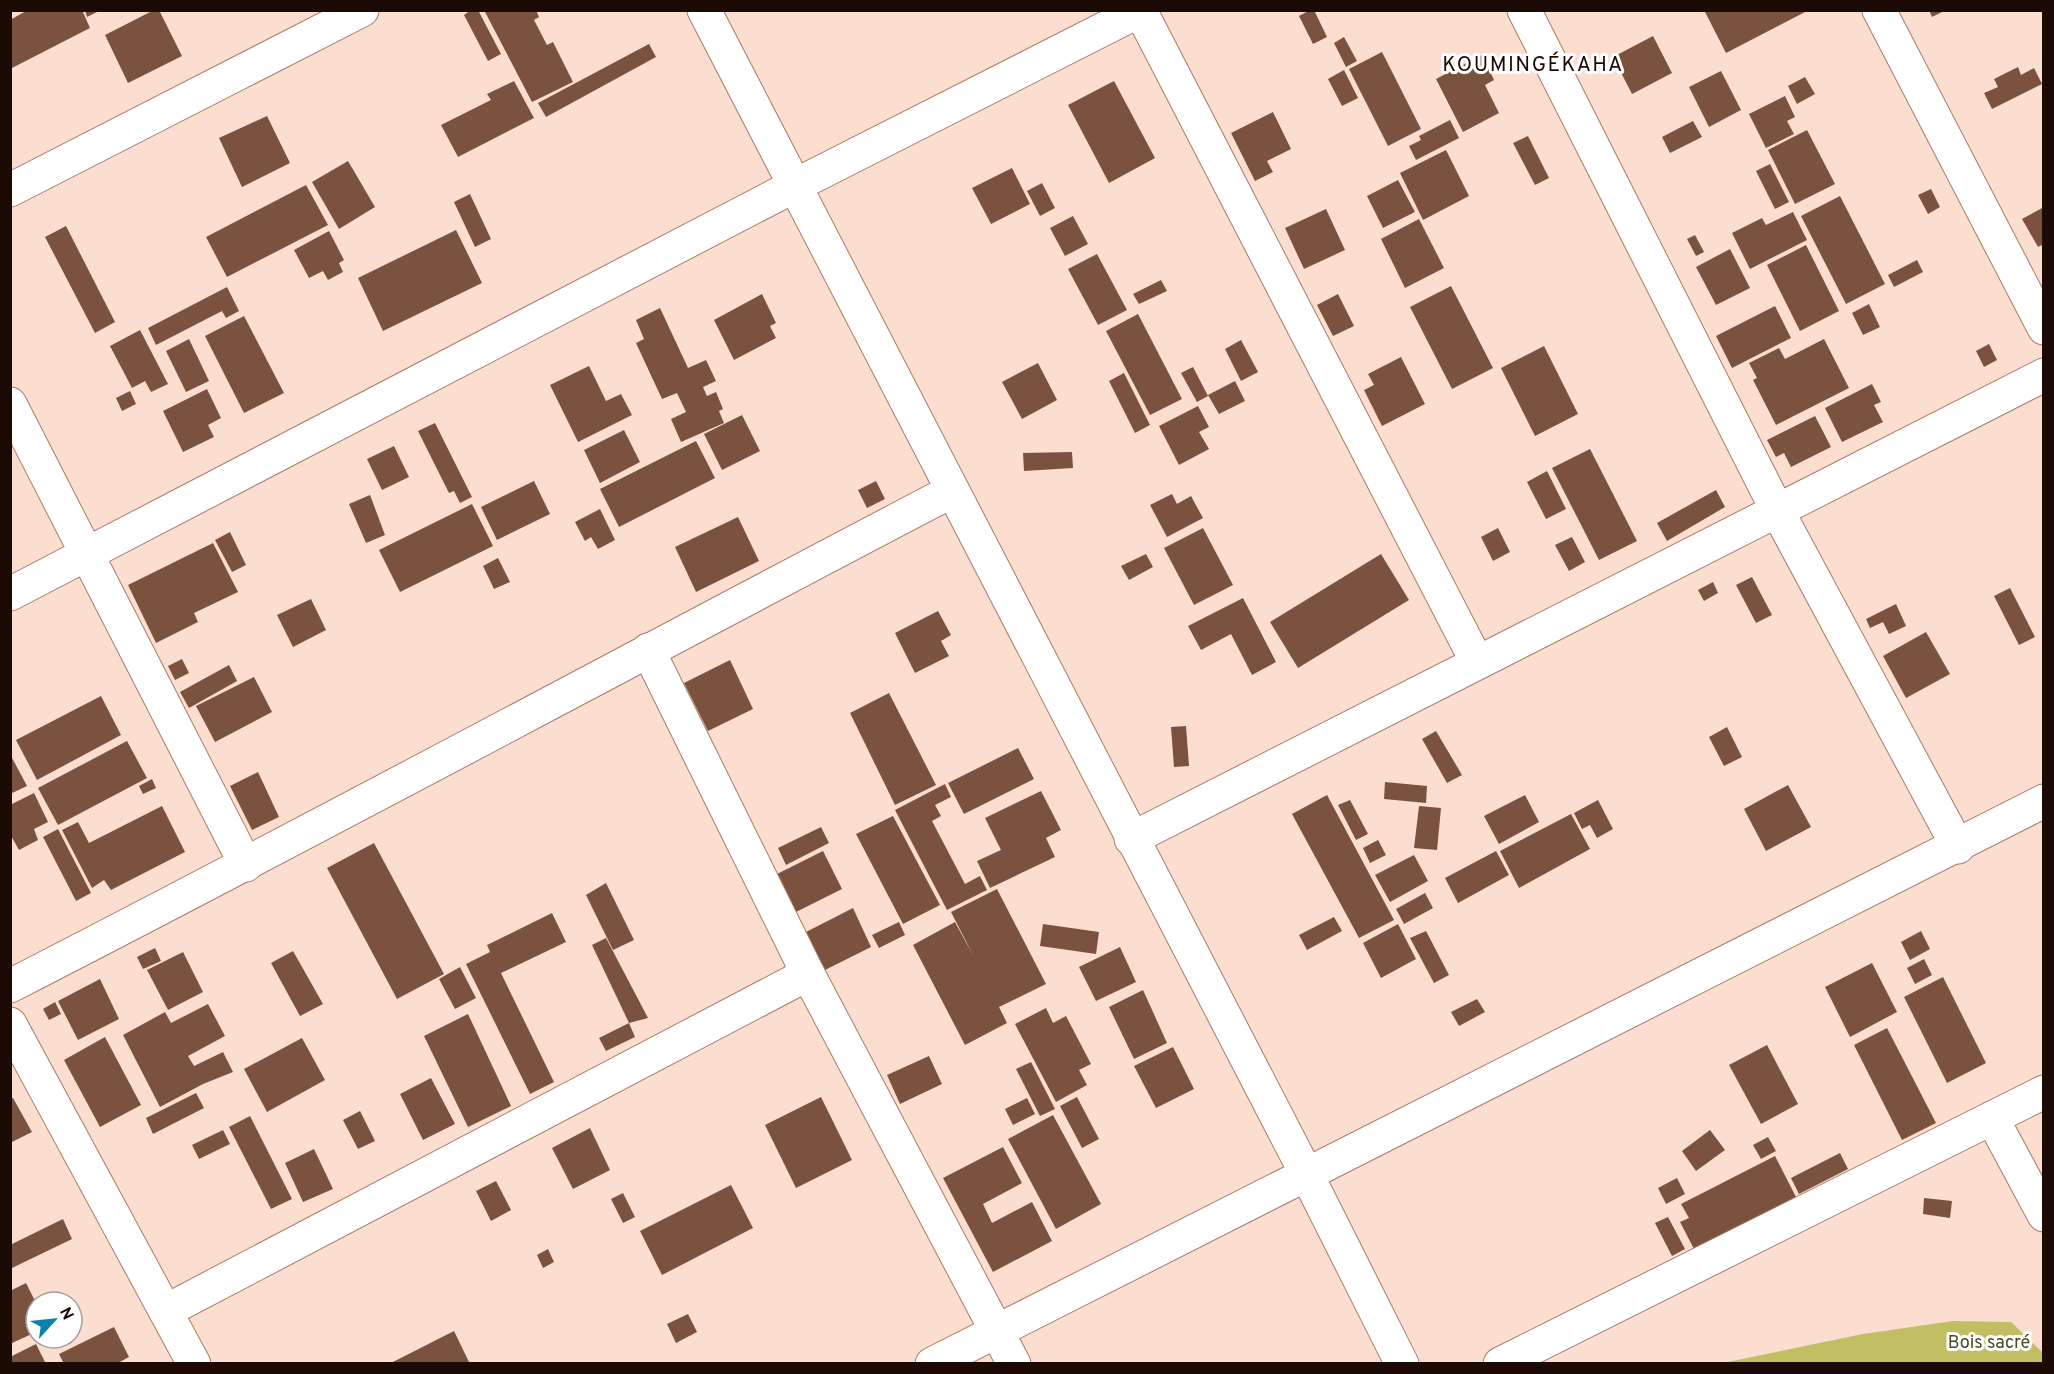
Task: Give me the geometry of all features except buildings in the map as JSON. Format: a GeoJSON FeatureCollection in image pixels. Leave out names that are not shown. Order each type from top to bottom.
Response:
{"type":"FeatureCollection","features":[{"type":"Feature","properties":{"kind":"street"},"geometry":{"type":"LineString","coordinates":[[10,190],[362,10]]}},
{"type":"Feature","properties":{"kind":"street"},"geometry":{"type":"LineString","coordinates":[[704,10],[1131,839],[1307,1175],[1402,1364]]}},
{"type":"Feature","properties":{"kind":"street"},"geometry":{"type":"LineString","coordinates":[[1524,10],[1778,512],[1958,847]]}},
{"type":"Feature","properties":{"kind":"street"},"geometry":{"type":"LineString","coordinates":[[1879,10],[2043,328]]}},
{"type":"Feature","properties":{"kind":"street"},"geometry":{"type":"LineString","coordinates":[[10,594],[794,186],[1140,11],[1477,662]]}},
{"type":"Feature","properties":{"kind":"street"},"geometry":{"type":"LineString","coordinates":[[1131,839],[1477,662],[1778,512],[2043,375]]}},
{"type":"Feature","properties":{"kind":"street"},"geometry":{"type":"LineString","coordinates":[[10,404],[246,865]]}},
{"type":"Feature","properties":{"kind":"street"},"geometry":{"type":"LineString","coordinates":[[10,986],[246,865],[648,650],[952,492]]}},
{"type":"Feature","properties":{"kind":"street"},"geometry":{"type":"LineString","coordinates":[[648,650],[808,974],[1014,1364]]}},
{"type":"Feature","properties":{"kind":"street"},"geometry":{"type":"LineString","coordinates":[[932,1364],[1958,847],[2043,801]]}},
{"type":"Feature","properties":{"kind":"street"},"geometry":{"type":"LineString","coordinates":[[166,1311],[808,974]]}},
{"type":"Feature","properties":{"kind":"street"},"geometry":{"type":"LineString","coordinates":[[10,1024],[194,1364]]}},
{"type":"Feature","properties":{"kind":"street"},"geometry":{"type":"LineString","coordinates":[[1500,1364],[2043,1092]]}},
{"type":"Feature","properties":{"kind":"street"},"geometry":{"type":"LineString","coordinates":[[1992,1118],[2043,1215]]}},
{"type":"Feature","properties":{"kind":"green space","name":"Bois sacré"},"geometry":{"type":"Polygon","coordinates":[[[1953,1321],[2011,1322],[2043,1353],[2043,1363],[1723,1363],[1863,1334],[1953,1321]]]}},
{"type":"Feature","properties":{"kind":"district","name":"KOUMINGÉKAHA"},"geometry":{"type":"Point","coordinates":[1533,65]}}]}
